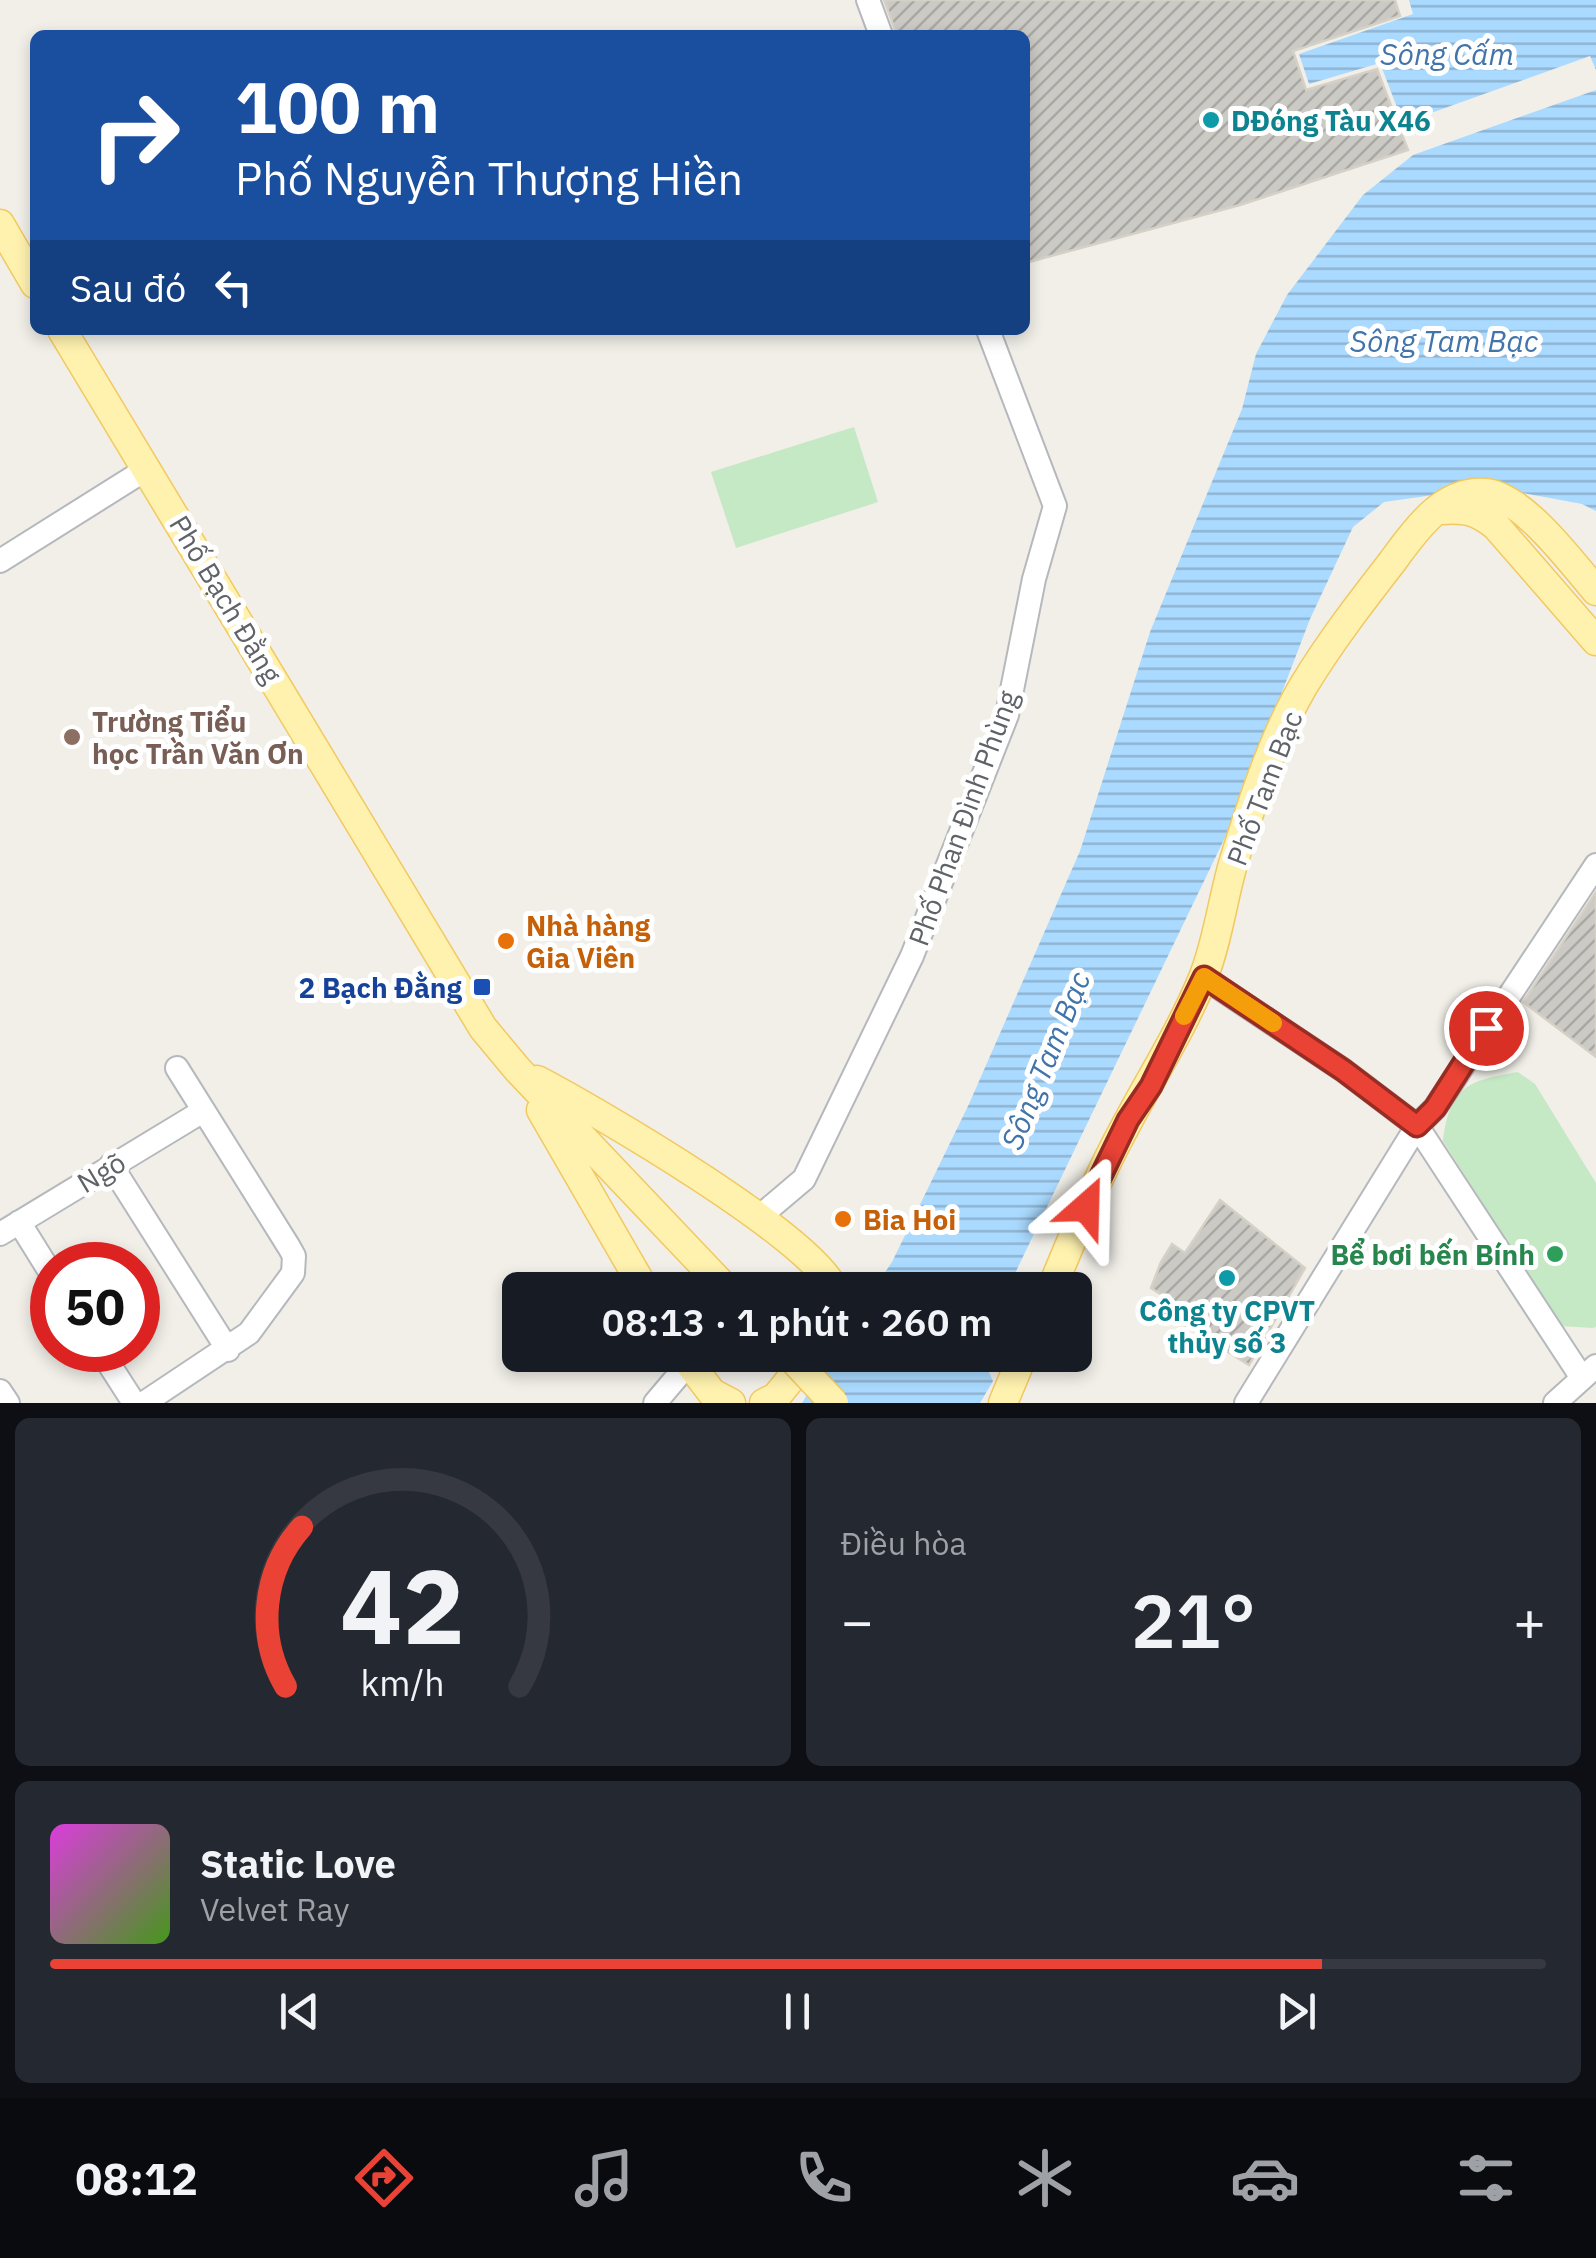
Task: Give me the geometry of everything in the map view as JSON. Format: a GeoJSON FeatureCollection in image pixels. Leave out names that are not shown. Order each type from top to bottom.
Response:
{"type":"FeatureCollection","features":[{"type":"Feature","properties":{"kind":"main road"},"geometry":{"type":"LineString","coordinates":[[0,224],[30,275]]}},
{"type":"Feature","properties":{"kind":"main road","name":"Phố Bạch Đằng"},"geometry":{"type":"LineString","coordinates":[[65,335],[483,1028],[710,1272]]}},
{"type":"Feature","properties":{"kind":"main road"},"geometry":{"type":"LineString","coordinates":[[1436,511],[1458,498],[1483,493],[1502,497],[1558,547],[1596,591]]}},
{"type":"Feature","properties":{"kind":"main road"},"geometry":{"type":"LineString","coordinates":[[1436,511],[1464,508],[1496,526],[1596,641]]}},
{"type":"Feature","properties":{"kind":"main road","name":"Phố Tam Bạc"},"geometry":{"type":"LineString","coordinates":[[1058,1272],[1098,1179],[1151,1086],[1204,977],[1236,856],[1302,688],[1360,602],[1436,511]]}},
{"type":"Feature","properties":{"kind":"main road","name":"Phố Bạch Đằng"},"geometry":{"type":"LineString","coordinates":[[518,1070],[598,1111],[759,1218],[821,1272]]}},
{"type":"Feature","properties":{"kind":"main road","name":"Phố Bạch Đằng"},"geometry":{"type":"LineString","coordinates":[[518,1070],[636,1272]]}},
{"type":"Feature","properties":{"kind":"main road"},"geometry":{"type":"LineString","coordinates":[[696,1372],[712,1394],[730,1403]]}},
{"type":"Feature","properties":{"kind":"main road"},"geometry":{"type":"LineString","coordinates":[[771,1401],[796,1372]]}},
{"type":"Feature","properties":{"kind":"main road"},"geometry":{"type":"LineString","coordinates":[[805,1372],[834,1403]]}},
{"type":"Feature","properties":{"kind":"main road"},"geometry":{"type":"LineString","coordinates":[[1002,1403],[1016,1372]]}},
{"type":"Feature","properties":{"kind":"street"},"geometry":{"type":"LineString","coordinates":[[868,0],[878,30]]}},
{"type":"Feature","properties":{"kind":"street","name":"Phố Phan Đình Phùng"},"geometry":{"type":"LineString","coordinates":[[759,1218],[804,1179],[912,956],[1007,715],[1034,579],[1055,506],[990,335]]}},
{"type":"Feature","properties":{"kind":"street"},"geometry":{"type":"LineString","coordinates":[[0,560],[148,468]]}},
{"type":"Feature","properties":{"kind":"street"},"geometry":{"type":"LineString","coordinates":[[1246,1403],[1417,1126],[1435,1108],[1596,865]]}},
{"type":"Feature","properties":{"kind":"street"},"geometry":{"type":"LineString","coordinates":[[1204,977],[1343,1070],[1417,1126],[1589,1372],[1555,1403]]}},
{"type":"Feature","properties":{"kind":"street"},"geometry":{"type":"LineString","coordinates":[[144,1403],[249,1333],[293,1273],[294,1256],[177,1068]]}},
{"type":"Feature","properties":{"kind":"street","name":"Ngõ"},"geometry":{"type":"LineString","coordinates":[[10,1228],[203,1111]]}},
{"type":"Feature","properties":{"kind":"street"},"geometry":{"type":"LineString","coordinates":[[111,1166],[228,1350]]}},
{"type":"Feature","properties":{"kind":"street"},"geometry":{"type":"LineString","coordinates":[[10,1228],[30,1250]]}},
{"type":"Feature","properties":{"kind":"street"},"geometry":{"type":"LineString","coordinates":[[114,1372],[134,1403]]}},
{"type":"Feature","properties":{"kind":"street"},"geometry":{"type":"LineString","coordinates":[[656,1403],[677,1372]]}},
{"type":"Feature","properties":{"kind":"street"},"geometry":{"type":"LineString","coordinates":[[0,1391],[8,1403]]}},
{"type":"Feature","properties":{"kind":"green space"},"geometry":{"type":"Polygon","coordinates":[[[854,427],[878,502],[736,548],[711,472],[854,427]]]}},
{"type":"Feature","properties":{"kind":"green space","name":"Bể bơi bến Bính"},"geometry":{"type":"Polygon","coordinates":[[[1518,1072],[1535,1084],[1596,1183],[1596,1327],[1561,1326],[1443,1141],[1450,1109],[1464,1090],[1485,1079],[1518,1072]]]}},
{"type":"Feature","properties":{"kind":"water","name":"Sông Cấm"},"geometry":{"type":"Polygon","coordinates":[[[1409,0],[1596,0],[1596,70],[1590,56],[1403,123],[1380,63],[1309,84],[1299,54],[1413,14],[1409,0]]]}},
{"type":"Feature","properties":{"kind":"water","name":"Sông Tam Bạc"},"geometry":{"type":"Polygon","coordinates":[[[1596,90],[1596,511],[1582,504],[1490,487],[1384,502],[1353,527],[1310,619],[1232,823],[1016,1272],[885,1272],[969,1104],[1080,851],[1150,632],[1242,409],[1256,354],[1287,295],[1363,195],[1413,155],[1596,90]]]}},
{"type":"Feature","properties":{"kind":"water"},"geometry":{"type":"Polygon","coordinates":[[[821,1372],[989,1372],[993,1381],[980,1403],[802,1403],[821,1372]]]}},
{"type":"Feature","properties":{"kind":"building","name":"DĐóng Tàu X46"},"geometry":{"type":"Polygon","coordinates":[[[884,0],[1395,0],[1400,16],[1293,51],[1306,90],[1377,69],[1408,150],[1240,205],[1030,262],[1030,30],[895,30],[884,0]]]}},
{"type":"Feature","properties":{"kind":"building"},"geometry":{"type":"Polygon","coordinates":[[[1596,892],[1596,1057],[1523,1002],[1596,892]]]}},
{"type":"Feature","properties":{"kind":"building","name":"Công ty CPVT thủy số 3"},"geometry":{"type":"Polygon","coordinates":[[[1220,1200],[1305,1268],[1249,1365],[1156,1307],[1162,1295],[1151,1288],[1172,1244],[1185,1253],[1220,1200]]]}},
{"type":"Feature","properties":{"kind":"slow traffic"},"geometry":{"type":"LineString","coordinates":[[1184,1016],[1204,977],[1273,1023]]}},
{"type":"Feature","properties":{"kind":"place","name":"DĐóng Tàu X46"},"geometry":{"type":"Point","coordinates":[1211,120]}},
{"type":"Feature","properties":{"kind":"place","name":"Trường Tiểu học Trần Văn Ơn"},"geometry":{"type":"Point","coordinates":[72,737]}},
{"type":"Feature","properties":{"kind":"place","name":"Nhà hàng Gia Viên"},"geometry":{"type":"Point","coordinates":[506,941]}},
{"type":"Feature","properties":{"kind":"place","name":"2 Bạch Đằng"},"geometry":{"type":"Point","coordinates":[482,987]}},
{"type":"Feature","properties":{"kind":"place","name":"Bia Hoi"},"geometry":{"type":"Point","coordinates":[843,1219]}},
{"type":"Feature","properties":{"kind":"place","name":"Bể bơi bến Bính"},"geometry":{"type":"Point","coordinates":[1555,1254]}},
{"type":"Feature","properties":{"kind":"place","name":"Công ty CPVT thủy số 3"},"geometry":{"type":"Point","coordinates":[1227,1278]}},
{"type":"Feature","properties":{"kind":"route"},"geometry":{"type":"LineString","coordinates":[[1086,1207],[1204,977],[1343,1070],[1417,1126],[1435,1108],[1486,1028]]}}]}
